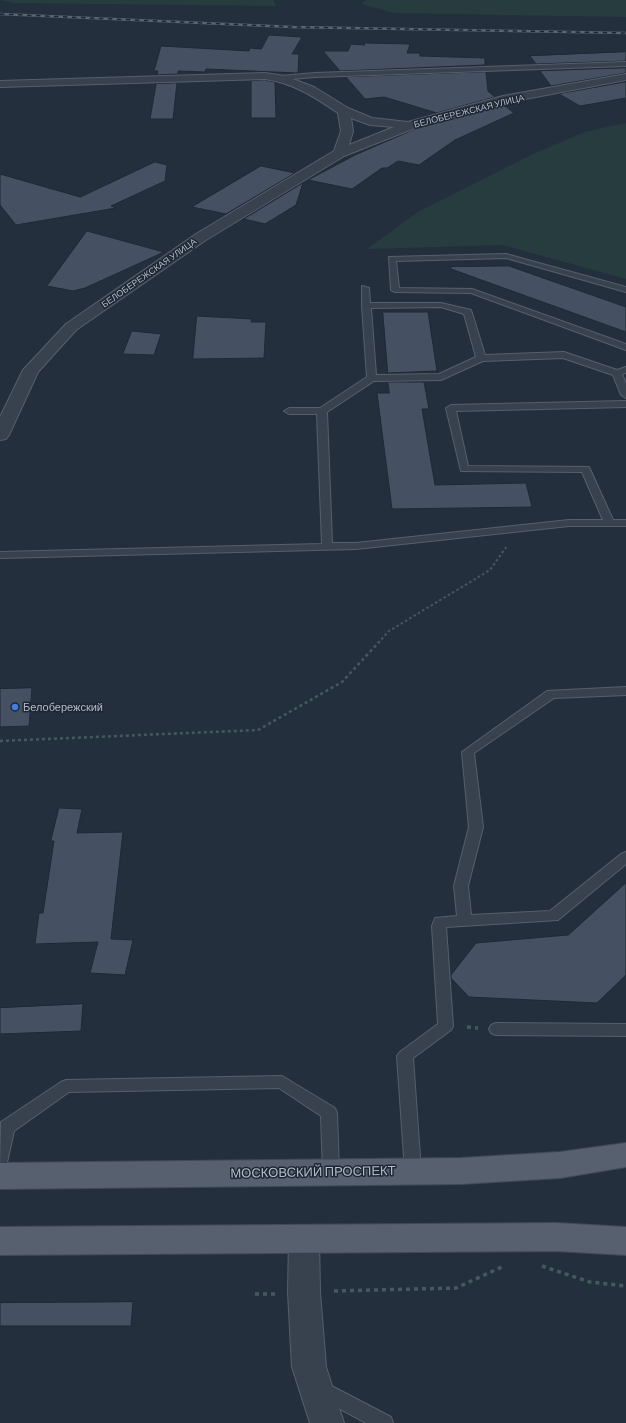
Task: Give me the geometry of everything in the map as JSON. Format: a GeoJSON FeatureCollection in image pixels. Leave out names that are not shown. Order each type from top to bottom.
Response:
{"type":"FeatureCollection","features":[{"type":"Feature","properties":{"kind":"main road","name":"МОСКОВСКИЙ ПРОСПЕКТ"},"geometry":{"type":"LineString","coordinates":[[0,1176],[461,1171],[560,1165],[626,1155]]}},
{"type":"Feature","properties":{"kind":"main road"},"geometry":{"type":"LineString","coordinates":[[0,1241],[556,1237],[626,1241]]}},
{"type":"Feature","properties":{"kind":"street"},"geometry":{"type":"LineString","coordinates":[[0,84],[220,76],[265,76],[281,78],[310,89],[344,111],[370,121],[411,126]]}},
{"type":"Feature","properties":{"kind":"street","name":"БЕЛОБЕРЕЖСКАЯ УЛИЦА"},"geometry":{"type":"LineString","coordinates":[[0,435],[31,370],[71,327],[201,237],[340,153],[411,126],[503,100],[626,77]]}},
{"type":"Feature","properties":{"kind":"street"},"geometry":{"type":"LineString","coordinates":[[340,153],[347,131],[344,111]]}},
{"type":"Feature","properties":{"kind":"street"},"geometry":{"type":"LineString","coordinates":[[304,1239],[304,1292],[307,1348],[314,1385],[328,1423]]}},
{"type":"Feature","properties":{"kind":"lane"},"geometry":{"type":"LineString","coordinates":[[281,78],[315,75],[626,64]]}},
{"type":"Feature","properties":{"kind":"lane"},"geometry":{"type":"LineString","coordinates":[[626,290],[506,256],[392,260],[395,290],[472,291],[626,347]]}},
{"type":"Feature","properties":{"kind":"lane"},"geometry":{"type":"LineString","coordinates":[[365,288],[372,378]]}},
{"type":"Feature","properties":{"kind":"lane"},"geometry":{"type":"LineString","coordinates":[[366,306],[441,305],[468,312],[482,358]]}},
{"type":"Feature","properties":{"kind":"lane"},"geometry":{"type":"LineString","coordinates":[[289,411],[322,411],[372,378],[441,377],[482,358],[564,355],[622,371],[626,395]]}},
{"type":"Feature","properties":{"kind":"lane"},"geometry":{"type":"LineString","coordinates":[[609,523],[586,469],[464,469],[451,408],[626,404]]}},
{"type":"Feature","properties":{"kind":"lane"},"geometry":{"type":"LineString","coordinates":[[322,411],[328,547]]}},
{"type":"Feature","properties":{"kind":"lane"},"geometry":{"type":"LineString","coordinates":[[0,555],[356,546],[569,523],[626,523]]}},
{"type":"Feature","properties":{"kind":"lane"},"geometry":{"type":"LineString","coordinates":[[464,920],[461,886],[476,828],[468,752],[551,694],[626,691]]}},
{"type":"Feature","properties":{"kind":"lane"},"geometry":{"type":"LineString","coordinates":[[414,1171],[405,1056],[446,1026],[439,926],[440,922],[444,920],[552,916],[626,857]]}},
{"type":"Feature","properties":{"kind":"lane"},"geometry":{"type":"LineString","coordinates":[[496,1029],[626,1030]]}},
{"type":"Feature","properties":{"kind":"lane"},"geometry":{"type":"LineString","coordinates":[[0,1162],[7,1127],[66,1086],[282,1082],[329,1113],[330,1172]]}},
{"type":"Feature","properties":{"kind":"lane"},"geometry":{"type":"LineString","coordinates":[[314,1385],[384,1423]]}},
{"type":"Feature","properties":{"kind":"path"},"geometry":{"type":"LineString","coordinates":[[0,741],[258,730],[342,682],[389,631],[490,570],[520,528]]}},
{"type":"Feature","properties":{"kind":"path"},"geometry":{"type":"LineString","coordinates":[[446,1026],[496,1029]]}},
{"type":"Feature","properties":{"kind":"path"},"geometry":{"type":"LineString","coordinates":[[255,1294],[456,1288],[509,1264]]}},
{"type":"Feature","properties":{"kind":"path"},"geometry":{"type":"LineString","coordinates":[[536,1266],[543,1266],[590,1282],[626,1286]]}},
{"type":"Feature","properties":{"kind":"green space"},"geometry":{"type":"Polygon","coordinates":[[[0,0],[273,0],[276,6],[15,3],[0,0]]]}},
{"type":"Feature","properties":{"kind":"green space"},"geometry":{"type":"Polygon","coordinates":[[[366,0],[626,0],[626,17],[394,13],[362,4],[366,0]]]}},
{"type":"Feature","properties":{"kind":"green space"},"geometry":{"type":"Polygon","coordinates":[[[626,123],[626,279],[503,245],[367,249],[418,212],[531,155],[585,132],[626,123]]]}},
{"type":"Feature","properties":{"kind":"building"},"geometry":{"type":"Polygon","coordinates":[[[269,35],[302,37],[292,54],[299,54],[298,73],[206,69],[205,72],[178,71],[178,74],[157,75],[158,71],[154,71],[161,46],[249,51],[250,48],[261,49],[269,35]]]}},
{"type":"Feature","properties":{"kind":"building"},"geometry":{"type":"Polygon","coordinates":[[[365,43],[410,44],[407,53],[420,53],[420,56],[485,58],[485,65],[340,71],[323,51],[348,51],[351,44],[364,45],[365,43]]]}},
{"type":"Feature","properties":{"kind":"building"},"geometry":{"type":"Polygon","coordinates":[[[626,52],[626,61],[536,64],[530,56],[626,52]]]}},
{"type":"Feature","properties":{"kind":"building"},"geometry":{"type":"Polygon","coordinates":[[[626,68],[626,73],[551,86],[540,71],[626,68]]]}},
{"type":"Feature","properties":{"kind":"building"},"geometry":{"type":"Polygon","coordinates":[[[486,72],[488,91],[495,97],[437,113],[384,97],[365,99],[346,77],[486,72]]]}},
{"type":"Feature","properties":{"kind":"building"},"geometry":{"type":"Polygon","coordinates":[[[265,80],[275,82],[276,118],[251,118],[251,81],[265,80]]]}},
{"type":"Feature","properties":{"kind":"building"},"geometry":{"type":"Polygon","coordinates":[[[626,82],[626,98],[580,106],[559,94],[626,82]]]}},
{"type":"Feature","properties":{"kind":"building"},"geometry":{"type":"Polygon","coordinates":[[[177,83],[173,119],[150,119],[156,84],[177,83]]]}},
{"type":"Feature","properties":{"kind":"building"},"geometry":{"type":"Polygon","coordinates":[[[504,105],[514,113],[455,140],[419,165],[398,161],[387,168],[382,168],[352,189],[308,180],[355,155],[415,129],[504,105]]]}},
{"type":"Feature","properties":{"kind":"building"},"geometry":{"type":"Polygon","coordinates":[[[155,162],[167,165],[165,181],[111,206],[116,208],[16,225],[0,205],[0,174],[80,197],[155,162]]]}},
{"type":"Feature","properties":{"kind":"building"},"geometry":{"type":"Polygon","coordinates":[[[261,166],[295,173],[226,214],[192,207],[261,166]]]}},
{"type":"Feature","properties":{"kind":"building"},"geometry":{"type":"Polygon","coordinates":[[[303,183],[296,205],[265,224],[244,219],[303,183]]]}},
{"type":"Feature","properties":{"kind":"building"},"geometry":{"type":"Polygon","coordinates":[[[87,231],[164,252],[85,288],[73,291],[47,286],[87,231]]]}},
{"type":"Feature","properties":{"kind":"building"},"geometry":{"type":"Polygon","coordinates":[[[509,266],[626,307],[626,332],[451,269],[451,267],[509,266]]]}},
{"type":"Feature","properties":{"kind":"building"},"geometry":{"type":"Polygon","coordinates":[[[383,312],[428,312],[437,371],[388,373],[383,312]]]}},
{"type":"Feature","properties":{"kind":"building"},"geometry":{"type":"Polygon","coordinates":[[[197,316],[252,319],[251,322],[266,322],[264,358],[193,359],[197,316]]]}},
{"type":"Feature","properties":{"kind":"building"},"geometry":{"type":"Polygon","coordinates":[[[132,331],[161,334],[154,355],[123,354],[132,331]]]}},
{"type":"Feature","properties":{"kind":"building"},"geometry":{"type":"Polygon","coordinates":[[[388,382],[424,382],[429,409],[422,409],[435,485],[526,483],[532,507],[392,509],[377,393],[389,393],[388,382]]]}},
{"type":"Feature","properties":{"kind":"building","name":"Белобережский"},"geometry":{"type":"Polygon","coordinates":[[[32,688],[29,726],[0,727],[0,689],[32,688]]]}},
{"type":"Feature","properties":{"kind":"building"},"geometry":{"type":"Polygon","coordinates":[[[59,808],[82,809],[77,833],[123,832],[111,939],[133,940],[125,975],[90,973],[98,942],[35,944],[39,913],[43,913],[54,841],[51,841],[59,808]]]}},
{"type":"Feature","properties":{"kind":"building"},"geometry":{"type":"Polygon","coordinates":[[[626,883],[626,975],[597,1003],[469,997],[451,978],[451,975],[476,943],[568,935],[626,883]]]}},
{"type":"Feature","properties":{"kind":"building"},"geometry":{"type":"Polygon","coordinates":[[[83,1004],[81,1031],[0,1034],[0,1008],[83,1004]]]}},
{"type":"Feature","properties":{"kind":"building"},"geometry":{"type":"Polygon","coordinates":[[[133,1302],[131,1326],[0,1326],[0,1303],[133,1302]]]}},
{"type":"Feature","properties":{"kind":"railway"},"geometry":{"type":"LineString","coordinates":[[0,14],[293,27],[626,33]]}},
{"type":"Feature","properties":{"kind":"place","name":"Белобережский"},"geometry":{"type":"Point","coordinates":[15,707]}}]}
